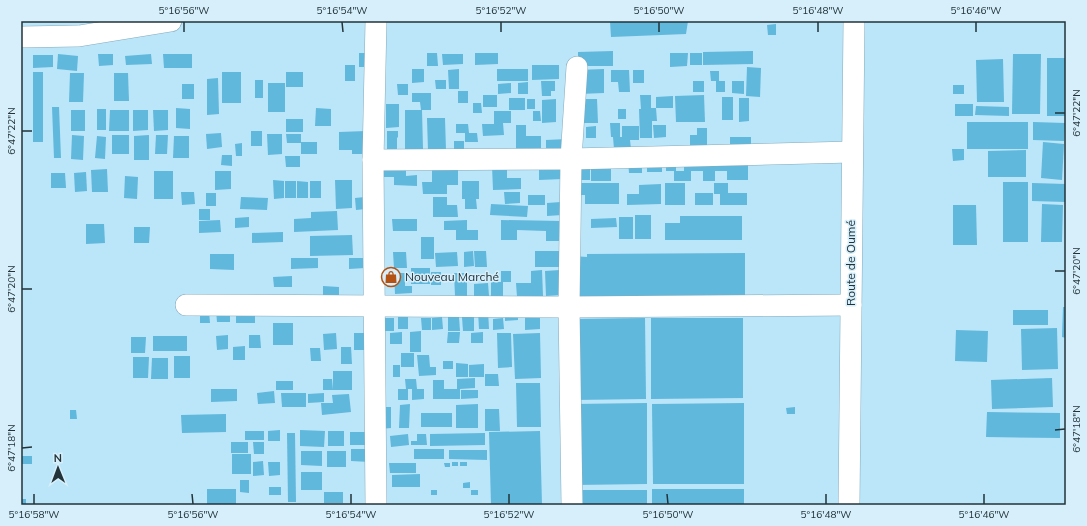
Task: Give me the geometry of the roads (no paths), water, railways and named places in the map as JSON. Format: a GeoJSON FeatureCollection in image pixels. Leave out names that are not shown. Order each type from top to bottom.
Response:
{"type":"FeatureCollection","features":[{"type":"Feature","properties":{"kind":"street"},"geometry":{"type":"LineString","coordinates":[[30,32],[79,36],[172,21]]}},
{"type":"Feature","properties":{"kind":"street"},"geometry":{"type":"LineString","coordinates":[[376,21],[373,160],[376,505]]}},
{"type":"Feature","properties":{"kind":"street","name":"Route de Oumé"},"geometry":{"type":"LineString","coordinates":[[849,505],[854,21]]}},
{"type":"Feature","properties":{"kind":"street"},"geometry":{"type":"LineString","coordinates":[[572,505],[569,307],[571,159],[577,67]]}},
{"type":"Feature","properties":{"kind":"street"},"geometry":{"type":"LineString","coordinates":[[373,160],[571,159],[852,152]]}},
{"type":"Feature","properties":{"kind":"street"},"geometry":{"type":"LineString","coordinates":[[186,305],[569,307],[851,305]]}},
{"type":"Feature","properties":{"kind":"place","name":"Nouveau Marché"},"geometry":{"type":"Point","coordinates":[391,277]}}]}
